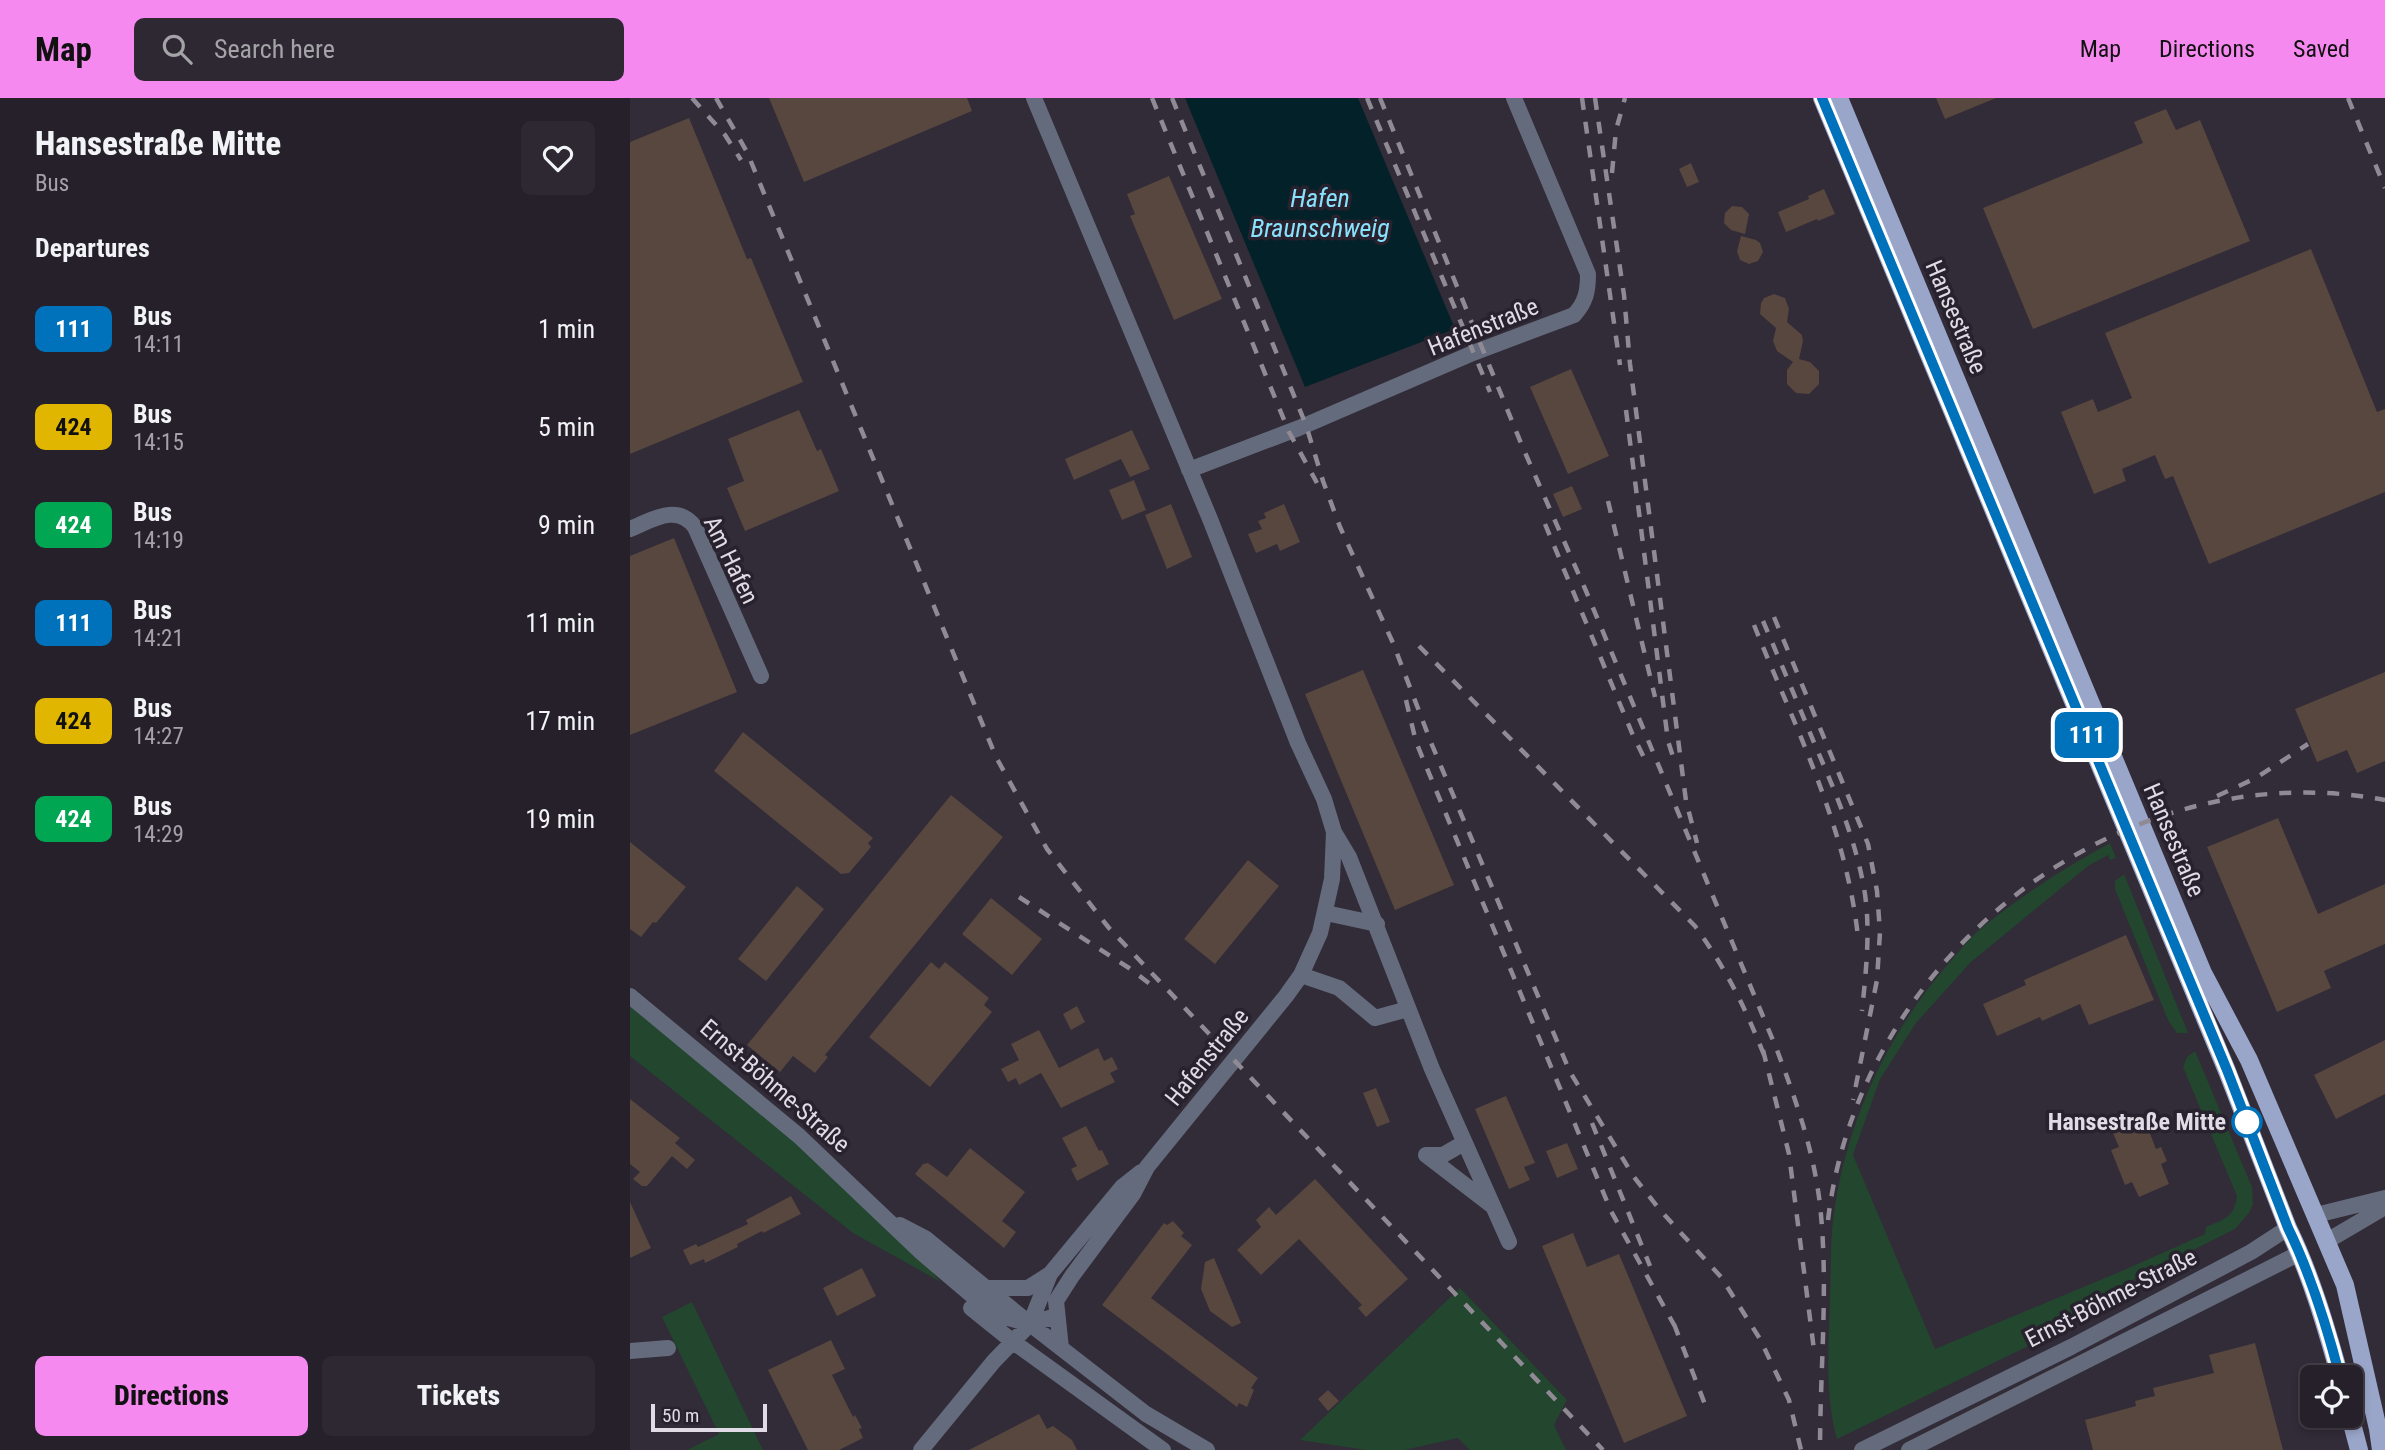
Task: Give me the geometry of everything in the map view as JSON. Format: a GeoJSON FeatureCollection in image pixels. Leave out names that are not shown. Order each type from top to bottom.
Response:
{"type":"FeatureCollection","features":[{"type":"Feature","properties":{"kind":"main road","name":"Hansestraße"},"geometry":{"type":"LineString","coordinates":[[1822,98],[2227,1070],[2300,1253],[2337,1365]]}},
{"type":"Feature","properties":{"kind":"main road","name":"Hansestraße"},"geometry":{"type":"LineString","coordinates":[[1839,98],[2203,973],[2249,1060],[2345,1285],[2381,1450]]}},
{"type":"Feature","properties":{"kind":"main road","name":"Ernst-Böhme-Straße"},"geometry":{"type":"LineString","coordinates":[[2288,1228],[2316,1215]]}},
{"type":"Feature","properties":{"kind":"main road","name":"Ernst-Böhme-Straße"},"geometry":{"type":"LineString","coordinates":[[2300,1253],[2327,1241]]}},
{"type":"Feature","properties":{"kind":"main road"},"geometry":{"type":"LineString","coordinates":[[2353,1428],[2359,1450]]}},
{"type":"Feature","properties":{"kind":"street","name":"Hafenstraße"},"geometry":{"type":"LineString","coordinates":[[1034,98],[1189,470],[1298,743],[1324,799],[1334,832],[1349,857],[1408,1009],[1509,1242]]}},
{"type":"Feature","properties":{"kind":"street","name":"Hafenstraße"},"geometry":{"type":"LineString","coordinates":[[1189,470],[1299,428],[1473,353],[1574,315],[1583,305],[1588,290],[1588,274],[1514,98]]}},
{"type":"Feature","properties":{"kind":"street","name":"Am Hafen"},"geometry":{"type":"LineString","coordinates":[[630,529],[670,514],[689,519],[695,527],[761,677]]}},
{"type":"Feature","properties":{"kind":"street","name":"Hafenstraße"},"geometry":{"type":"LineString","coordinates":[[1060,1348],[1056,1316],[1056,1301],[1059,1296],[1094,1244],[1133,1194],[1147,1167],[1301,975],[1312,954],[1326,913],[1332,879],[1334,832]]}},
{"type":"Feature","properties":{"kind":"street"},"geometry":{"type":"LineString","coordinates":[[1326,913],[1377,924]]}},
{"type":"Feature","properties":{"kind":"street"},"geometry":{"type":"LineString","coordinates":[[1301,975],[1339,988],[1375,1018],[1408,1009]]}},
{"type":"Feature","properties":{"kind":"street","name":"Ernst-Böhme-Straße"},"geometry":{"type":"LineString","coordinates":[[630,996],[799,1136],[922,1253],[988,1309],[1001,1316],[1030,1324]]}},
{"type":"Feature","properties":{"kind":"street","name":"Hafenstraße"},"geometry":{"type":"LineString","coordinates":[[1464,1143],[1443,1155],[1426,1156],[1492,1206]]}},
{"type":"Feature","properties":{"kind":"street","name":"Hafenstraße"},"geometry":{"type":"LineString","coordinates":[[987,1289],[1028,1288],[1050,1273],[1122,1187],[1147,1167]]}},
{"type":"Feature","properties":{"kind":"street","name":"Ernst-Böhme-Straße"},"geometry":{"type":"LineString","coordinates":[[2316,1215],[2385,1198]]}},
{"type":"Feature","properties":{"kind":"street","name":"Ernst-Böhme-Straße"},"geometry":{"type":"LineString","coordinates":[[2327,1241],[2385,1207]]}},
{"type":"Feature","properties":{"kind":"street","name":"Ernst-Böhme-Straße"},"geometry":{"type":"LineString","coordinates":[[885,1217],[925,1238],[1146,1414],[1207,1450]]}},
{"type":"Feature","properties":{"kind":"street","name":"Ernst-Böhme-Straße"},"geometry":{"type":"LineString","coordinates":[[885,1217],[911,1251],[941,1282],[1012,1342],[1163,1450]]}},
{"type":"Feature","properties":{"kind":"street","name":"Ernst-Böhme-Straße"},"geometry":{"type":"LineString","coordinates":[[1862,1450],[2083,1341],[2251,1252],[2288,1228]]}},
{"type":"Feature","properties":{"kind":"street","name":"Ernst-Böhme-Straße"},"geometry":{"type":"LineString","coordinates":[[1909,1450],[2300,1253]]}},
{"type":"Feature","properties":{"kind":"street","name":"Hafenstraße"},"geometry":{"type":"LineString","coordinates":[[1030,1324],[1050,1273]]}},
{"type":"Feature","properties":{"kind":"street"},"geometry":{"type":"LineString","coordinates":[[921,1450],[1030,1324],[1056,1316]]}},
{"type":"Feature","properties":{"kind":"street"},"geometry":{"type":"LineString","coordinates":[[630,1351],[668,1348]]}},
{"type":"Feature","properties":{"kind":"green space"},"geometry":{"type":"Polygon","coordinates":[[[2110,843],[2116,858],[2110,860],[2108,855],[2088,866],[1971,962],[1916,1023],[1880,1079],[1853,1155],[1935,1349],[2205,1234],[2206,1227],[2231,1213],[2237,1196],[2183,1067],[2187,1057],[2195,1051],[2252,1187],[2253,1204],[2249,1213],[2235,1229],[2127,1283],[2059,1331],[1837,1439],[1830,1404],[1828,1368],[1833,1217],[1850,1140],[1875,1077],[1908,1017],[1973,936],[2025,895],[2110,843]]]}},
{"type":"Feature","properties":{"kind":"green space"},"geometry":{"type":"Polygon","coordinates":[[[2124,874],[2188,1033],[2177,1033],[2168,1020],[2115,889],[2115,881],[2124,874]]]}},
{"type":"Feature","properties":{"kind":"green space"},"geometry":{"type":"Polygon","coordinates":[[[630,997],[885,1217],[941,1282],[853,1233],[630,1056],[630,997]]]}},
{"type":"Feature","properties":{"kind":"green space"},"geometry":{"type":"Polygon","coordinates":[[[1460,1288],[1567,1400],[1554,1425],[1566,1450],[1470,1450],[1458,1438],[1404,1450],[1366,1450],[1300,1440],[1460,1288]]]}},
{"type":"Feature","properties":{"kind":"green space"},"geometry":{"type":"Polygon","coordinates":[[[692,1302],[763,1450],[687,1450],[719,1434],[662,1317],[692,1302]]]}},
{"type":"Feature","properties":{"kind":"water","name":"Hafen Braunschweig"},"geometry":{"type":"Polygon","coordinates":[[[1185,98],[1358,98],[1455,329],[1305,387],[1185,98]]]}},
{"type":"Feature","properties":{"kind":"building"},"geometry":{"type":"Polygon","coordinates":[[[769,98],[967,98],[972,111],[804,182],[769,98]]]}},
{"type":"Feature","properties":{"kind":"building"},"geometry":{"type":"Polygon","coordinates":[[[1936,98],[1996,98],[1945,119],[1936,98]]]}},
{"type":"Feature","properties":{"kind":"building"},"geometry":{"type":"Polygon","coordinates":[[[2166,109],[2176,130],[2200,120],[2250,241],[2033,329],[1983,208],[2143,143],[2134,122],[2166,109]]]}},
{"type":"Feature","properties":{"kind":"building"},"geometry":{"type":"Polygon","coordinates":[[[689,118],[747,259],[751,258],[803,382],[630,454],[630,142],[689,118]]]}},
{"type":"Feature","properties":{"kind":"building"},"geometry":{"type":"Polygon","coordinates":[[[1691,163],[1699,182],[1687,187],[1679,169],[1691,163]]]}},
{"type":"Feature","properties":{"kind":"building"},"geometry":{"type":"Polygon","coordinates":[[[1169,176],[1222,299],[1174,320],[1130,216],[1135,214],[1127,194],[1169,176]]]}},
{"type":"Feature","properties":{"kind":"building"},"geometry":{"type":"Polygon","coordinates":[[[1824,189],[1835,214],[1786,232],[1778,212],[1809,199],[1808,196],[1824,189]]]}},
{"type":"Feature","properties":{"kind":"building"},"geometry":{"type":"Polygon","coordinates":[[[1732,206],[1742,207],[1749,214],[1745,234],[1731,230],[1724,223],[1725,213],[1732,206]]]}},
{"type":"Feature","properties":{"kind":"building"},"geometry":{"type":"Polygon","coordinates":[[[1741,236],[1760,243],[1763,252],[1758,261],[1749,264],[1740,260],[1737,251],[1741,236]]]}},
{"type":"Feature","properties":{"kind":"building"},"geometry":{"type":"Polygon","coordinates":[[[2311,249],[2377,412],[2385,409],[2385,492],[2209,564],[2173,476],[2165,479],[2155,455],[2122,469],[2126,481],[2094,494],[2061,412],[2093,399],[2098,412],[2132,398],[2105,333],[2311,249]]]}},
{"type":"Feature","properties":{"kind":"building"},"geometry":{"type":"Polygon","coordinates":[[[1774,294],[1785,298],[1789,309],[1787,322],[1802,335],[1799,359],[1810,362],[1819,371],[1819,384],[1809,394],[1796,393],[1787,384],[1787,370],[1793,362],[1777,351],[1773,341],[1776,328],[1760,314],[1764,298],[1774,294]]]}},
{"type":"Feature","properties":{"kind":"building"},"geometry":{"type":"Polygon","coordinates":[[[1571,369],[1609,456],[1568,474],[1530,387],[1571,369]]]}},
{"type":"Feature","properties":{"kind":"building"},"geometry":{"type":"Polygon","coordinates":[[[799,410],[817,451],[821,449],[839,491],[745,531],[727,488],[744,481],[728,439],[799,410]]]}},
{"type":"Feature","properties":{"kind":"building"},"geometry":{"type":"Polygon","coordinates":[[[1132,430],[1150,469],[1130,477],[1121,459],[1074,480],[1065,459],[1132,430]]]}},
{"type":"Feature","properties":{"kind":"building"},"geometry":{"type":"Polygon","coordinates":[[[1134,480],[1146,510],[1122,520],[1109,490],[1134,480]]]}},
{"type":"Feature","properties":{"kind":"building"},"geometry":{"type":"Polygon","coordinates":[[[1572,486],[1582,509],[1563,517],[1553,494],[1572,486]]]}},
{"type":"Feature","properties":{"kind":"building"},"geometry":{"type":"Polygon","coordinates":[[[1171,504],[1192,557],[1167,569],[1145,515],[1171,504]]]}},
{"type":"Feature","properties":{"kind":"building"},"geometry":{"type":"Polygon","coordinates":[[[1284,504],[1300,542],[1280,551],[1277,544],[1256,553],[1248,534],[1262,529],[1258,521],[1266,518],[1264,513],[1284,504]]]}},
{"type":"Feature","properties":{"kind":"building"},"geometry":{"type":"Polygon","coordinates":[[[674,538],[737,692],[630,735],[630,556],[674,538]]]}},
{"type":"Feature","properties":{"kind":"building"},"geometry":{"type":"Polygon","coordinates":[[[1363,670],[1454,885],[1395,910],[1305,694],[1363,670]]]}},
{"type":"Feature","properties":{"kind":"building"},"geometry":{"type":"Polygon","coordinates":[[[2385,672],[2385,761],[2357,773],[2347,750],[2317,762],[2295,709],[2385,672]]]}},
{"type":"Feature","properties":{"kind":"building"},"geometry":{"type":"Polygon","coordinates":[[[743,732],[873,838],[868,843],[871,847],[849,873],[841,874],[714,771],[743,732]]]}},
{"type":"Feature","properties":{"kind":"building"},"geometry":{"type":"Polygon","coordinates":[[[951,795],[1003,837],[825,1055],[828,1057],[815,1073],[793,1056],[780,1072],[747,1045],[951,795]]]}},
{"type":"Feature","properties":{"kind":"building"},"geometry":{"type":"Polygon","coordinates":[[[2278,818],[2318,914],[2385,884],[2385,944],[2324,971],[2331,988],[2277,1012],[2207,847],[2278,818]]]}},
{"type":"Feature","properties":{"kind":"building"},"geometry":{"type":"Polygon","coordinates":[[[630,842],[686,887],[641,937],[630,929],[630,842]]]}},
{"type":"Feature","properties":{"kind":"building"},"geometry":{"type":"Polygon","coordinates":[[[1248,860],[1279,886],[1215,964],[1184,939],[1248,860]]]}},
{"type":"Feature","properties":{"kind":"building"},"geometry":{"type":"Polygon","coordinates":[[[797,886],[824,909],[766,981],[738,959],[797,886]]]}},
{"type":"Feature","properties":{"kind":"building"},"geometry":{"type":"Polygon","coordinates":[[[991,898],[1042,939],[1012,975],[962,934],[991,898]]]}},
{"type":"Feature","properties":{"kind":"building"},"geometry":{"type":"Polygon","coordinates":[[[2126,935],[2154,1000],[2089,1025],[2080,1004],[2042,1021],[2040,1017],[1997,1036],[1983,1004],[2026,985],[2024,980],[2126,935]]]}},
{"type":"Feature","properties":{"kind":"building"},"geometry":{"type":"Polygon","coordinates":[[[931,962],[939,969],[945,962],[989,998],[984,1005],[992,1012],[930,1087],[869,1037],[931,962]]]}},
{"type":"Feature","properties":{"kind":"building"},"geometry":{"type":"Polygon","coordinates":[[[1077,1006],[1085,1022],[1071,1030],[1063,1014],[1077,1006]]]}},
{"type":"Feature","properties":{"kind":"building"},"geometry":{"type":"Polygon","coordinates":[[[1039,1030],[1059,1068],[1098,1048],[1104,1061],[1112,1057],[1118,1069],[1110,1073],[1115,1082],[1061,1108],[1041,1073],[1019,1085],[1016,1078],[1008,1082],[1001,1069],[1019,1060],[1011,1044],[1039,1030]]]}},
{"type":"Feature","properties":{"kind":"building"},"geometry":{"type":"Polygon","coordinates":[[[2385,1040],[2385,1094],[2336,1119],[2314,1075],[2385,1040]]]}},
{"type":"Feature","properties":{"kind":"building"},"geometry":{"type":"Polygon","coordinates":[[[1376,1088],[1390,1122],[1377,1127],[1363,1093],[1376,1088]]]}},
{"type":"Feature","properties":{"kind":"building"},"geometry":{"type":"Polygon","coordinates":[[[1506,1096],[1535,1163],[1524,1167],[1530,1180],[1509,1189],[1475,1109],[1506,1096]]]}},
{"type":"Feature","properties":{"kind":"building"},"geometry":{"type":"Polygon","coordinates":[[[630,1099],[680,1138],[675,1143],[695,1160],[687,1169],[672,1156],[647,1186],[642,1186],[633,1179],[640,1172],[630,1164],[630,1099]]]}},
{"type":"Feature","properties":{"kind":"building"},"geometry":{"type":"Polygon","coordinates":[[[2144,1118],[2156,1149],[2161,1147],[2167,1161],[2161,1164],[2169,1184],[2139,1197],[2132,1182],[2125,1185],[2111,1150],[2119,1147],[2112,1131],[2144,1118]]]}},
{"type":"Feature","properties":{"kind":"building"},"geometry":{"type":"Polygon","coordinates":[[[1086,1126],[1109,1164],[1077,1181],[1071,1169],[1077,1166],[1062,1138],[1086,1126]]]}},
{"type":"Feature","properties":{"kind":"building"},"geometry":{"type":"Polygon","coordinates":[[[1567,1143],[1578,1169],[1557,1178],[1546,1151],[1567,1143]]]}},
{"type":"Feature","properties":{"kind":"building"},"geometry":{"type":"Polygon","coordinates":[[[970,1148],[1025,1192],[1002,1221],[1016,1232],[1004,1248],[915,1174],[923,1164],[928,1163],[947,1177],[970,1148]]]}},
{"type":"Feature","properties":{"kind":"building"},"geometry":{"type":"Polygon","coordinates":[[[1315,1179],[1408,1279],[1366,1317],[1358,1308],[1362,1305],[1299,1239],[1261,1275],[1237,1250],[1261,1227],[1256,1220],[1269,1207],[1276,1215],[1315,1179]]]}},
{"type":"Feature","properties":{"kind":"building"},"geometry":{"type":"Polygon","coordinates":[[[791,1196],[801,1214],[763,1233],[762,1231],[737,1244],[738,1247],[705,1263],[704,1259],[690,1265],[683,1250],[696,1244],[698,1247],[748,1224],[746,1220],[791,1196]]]}},
{"type":"Feature","properties":{"kind":"building"},"geometry":{"type":"Polygon","coordinates":[[[630,1202],[651,1248],[630,1258],[630,1202]]]}},
{"type":"Feature","properties":{"kind":"building"},"geometry":{"type":"Polygon","coordinates":[[[1173,1221],[1184,1233],[1181,1236],[1192,1245],[1151,1298],[1258,1378],[1251,1388],[1254,1390],[1247,1407],[1239,1403],[1237,1407],[1102,1305],[1164,1223],[1167,1225],[1173,1221]]]}},
{"type":"Feature","properties":{"kind":"building"},"geometry":{"type":"Polygon","coordinates":[[[1573,1233],[1587,1267],[1619,1254],[1687,1416],[1624,1443],[1542,1246],[1573,1233]]]}},
{"type":"Feature","properties":{"kind":"building"},"geometry":{"type":"Polygon","coordinates":[[[1214,1258],[1241,1323],[1232,1327],[1210,1311],[1201,1289],[1205,1262],[1214,1258]]]}},
{"type":"Feature","properties":{"kind":"building"},"geometry":{"type":"Polygon","coordinates":[[[862,1268],[876,1296],[837,1316],[823,1288],[862,1268]]]}},
{"type":"Feature","properties":{"kind":"building"},"geometry":{"type":"Polygon","coordinates":[[[831,1340],[845,1369],[832,1375],[853,1417],[855,1415],[862,1428],[859,1429],[863,1438],[839,1450],[808,1450],[768,1370],[831,1340]]]}},
{"type":"Feature","properties":{"kind":"building"},"geometry":{"type":"Polygon","coordinates":[[[2255,1343],[2283,1450],[2093,1450],[2085,1420],[2136,1406],[2135,1401],[2155,1396],[2153,1388],[2214,1373],[2209,1355],[2255,1343]]]}},
{"type":"Feature","properties":{"kind":"building"},"geometry":{"type":"Polygon","coordinates":[[[1328,1390],[1339,1401],[1328,1411],[1318,1399],[1328,1390]]]}},
{"type":"Feature","properties":{"kind":"building"},"geometry":{"type":"Polygon","coordinates":[[[1039,1414],[1047,1429],[1053,1426],[1072,1440],[1077,1450],[969,1450],[1039,1414]]]}},
{"type":"Feature","properties":{"kind":"railway"},"geometry":{"type":"LineString","coordinates":[[692,98],[725,135],[741,160]]}},
{"type":"Feature","properties":{"kind":"railway"},"geometry":{"type":"LineString","coordinates":[[716,98],[747,152],[996,757],[1047,849],[1109,928],[1603,1450]]}},
{"type":"Feature","properties":{"kind":"railway"},"geometry":{"type":"LineString","coordinates":[[1152,98],[1289,432],[1317,483]]}},
{"type":"Feature","properties":{"kind":"railway"},"geometry":{"type":"LineString","coordinates":[[1172,98],[1306,425],[1340,527],[1393,643],[1432,745],[1570,1072],[1634,1177],[1721,1277],[1760,1339],[1789,1400],[1801,1450]]}},
{"type":"Feature","properties":{"kind":"railway"},"geometry":{"type":"LineString","coordinates":[[1367,98],[1490,392]]}},
{"type":"Feature","properties":{"kind":"railway"},"geometry":{"type":"LineString","coordinates":[[1380,98],[1523,448],[1586,591],[1777,1050],[1798,1110],[1815,1172],[1823,1244],[1820,1450]]}},
{"type":"Feature","properties":{"kind":"railway"},"geometry":{"type":"LineString","coordinates":[[1582,98],[1620,365]]}},
{"type":"Feature","properties":{"kind":"railway"},"geometry":{"type":"LineString","coordinates":[[1595,98],[1624,295],[1630,364],[1686,801],[1697,843]]}},
{"type":"Feature","properties":{"kind":"railway"},"geometry":{"type":"LineString","coordinates":[[1612,173],[1616,130],[1625,98]]}},
{"type":"Feature","properties":{"kind":"railway"},"geometry":{"type":"LineString","coordinates":[[2348,98],[2385,188]]}},
{"type":"Feature","properties":{"kind":"railway"},"geometry":{"type":"LineString","coordinates":[[1626,410],[1668,741],[1675,763]]}},
{"type":"Feature","properties":{"kind":"railway"},"geometry":{"type":"LineString","coordinates":[[1608,501],[1655,697]]}},
{"type":"Feature","properties":{"kind":"railway"},"geometry":{"type":"LineString","coordinates":[[1545,524],[1648,766]]}},
{"type":"Feature","properties":{"kind":"railway"},"geometry":{"type":"LineString","coordinates":[[1774,617],[1868,844],[1877,891],[1880,932],[1877,980],[1853,1100]]}},
{"type":"Feature","properties":{"kind":"railway"},"geometry":{"type":"LineString","coordinates":[[1763,621],[1837,797],[1860,869],[1866,903],[1867,934],[1862,1011]]}},
{"type":"Feature","properties":{"kind":"railway"},"geometry":{"type":"LineString","coordinates":[[1754,625],[1831,816],[1852,896],[1858,937]]}},
{"type":"Feature","properties":{"kind":"railway"},"geometry":{"type":"LineString","coordinates":[[1419,646],[1695,926],[1735,990],[1766,1060]]}},
{"type":"Feature","properties":{"kind":"railway"},"geometry":{"type":"LineString","coordinates":[[1406,700],[1416,742],[1611,1211],[1678,1332]]}},
{"type":"Feature","properties":{"kind":"railway"},"geometry":{"type":"LineString","coordinates":[[2217,796],[2256,778],[2308,744]]}},
{"type":"Feature","properties":{"kind":"railway"},"geometry":{"type":"LineString","coordinates":[[1828,1220],[1850,1124],[1891,1036],[1948,958],[2019,893],[2100,842],[2191,808],[2286,793],[2385,800]]}},
{"type":"Feature","properties":{"kind":"railway"},"geometry":{"type":"LineString","coordinates":[[1019,897],[1154,987]]}},
{"type":"Feature","properties":{"kind":"railway"},"geometry":{"type":"LineString","coordinates":[[1763,1050],[1789,1154],[1814,1350]]}},
{"type":"Feature","properties":{"kind":"railway"},"geometry":{"type":"LineString","coordinates":[[1592,1123],[1650,1266]]}},
{"type":"Feature","properties":{"kind":"railway"},"geometry":{"type":"LineString","coordinates":[[1674,1324],[1706,1407]]}},
{"type":"Feature","properties":{"kind":"bus line","name":"111"},"geometry":{"type":"LineString","coordinates":[[1822,98],[2227,1070],[2300,1253],[2337,1365]]}},
{"type":"Feature","properties":{"kind":"place","name":"Hansestraße Mitte"},"geometry":{"type":"Point","coordinates":[2247,1122]}}]}
